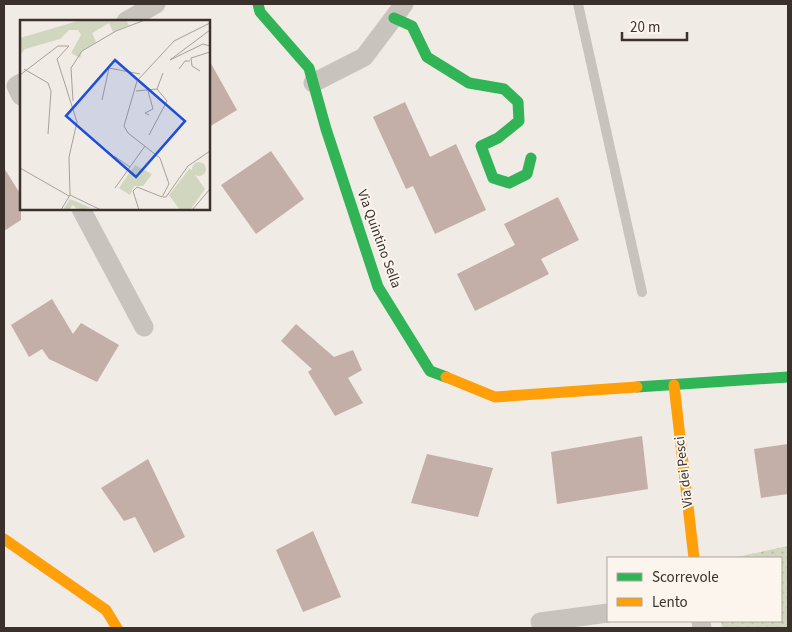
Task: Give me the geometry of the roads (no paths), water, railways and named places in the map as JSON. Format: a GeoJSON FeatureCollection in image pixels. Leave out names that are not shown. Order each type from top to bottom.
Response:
{"type":"FeatureCollection","features":[{"type":"Feature","properties":{"kind":"street"},"geometry":{"type":"LineString","coordinates":[[128,20],[156,4]]}},
{"type":"Feature","properties":{"kind":"street","name":"Via Quintino Sella"},"geometry":{"type":"LineString","coordinates":[[258,4],[260,12],[309,68],[326,130],[378,287],[430,371],[495,397],[788,377]]}},
{"type":"Feature","properties":{"kind":"street"},"geometry":{"type":"LineString","coordinates":[[313,83],[364,58],[399,11],[412,26],[427,57],[469,83],[504,89],[518,102],[519,121],[498,138],[481,146],[493,178],[509,183],[527,174],[531,158]]}},
{"type":"Feature","properties":{"kind":"street"},"geometry":{"type":"LineString","coordinates":[[82,210],[144,327]]}},
{"type":"Feature","properties":{"kind":"street","name":"Via dei Pesci"},"geometry":{"type":"LineString","coordinates":[[674,385],[694,557]]}},
{"type":"Feature","properties":{"kind":"street"},"geometry":{"type":"LineString","coordinates":[[4,532],[28,555]]}},
{"type":"Feature","properties":{"kind":"street"},"geometry":{"type":"LineString","coordinates":[[4,539],[106,610],[118,628]]}},
{"type":"Feature","properties":{"kind":"street"},"geometry":{"type":"LineString","coordinates":[[540,622],[607,613]]}},
{"type":"Feature","properties":{"kind":"lane"},"geometry":{"type":"LineString","coordinates":[[578,4],[642,292]]}}]}
